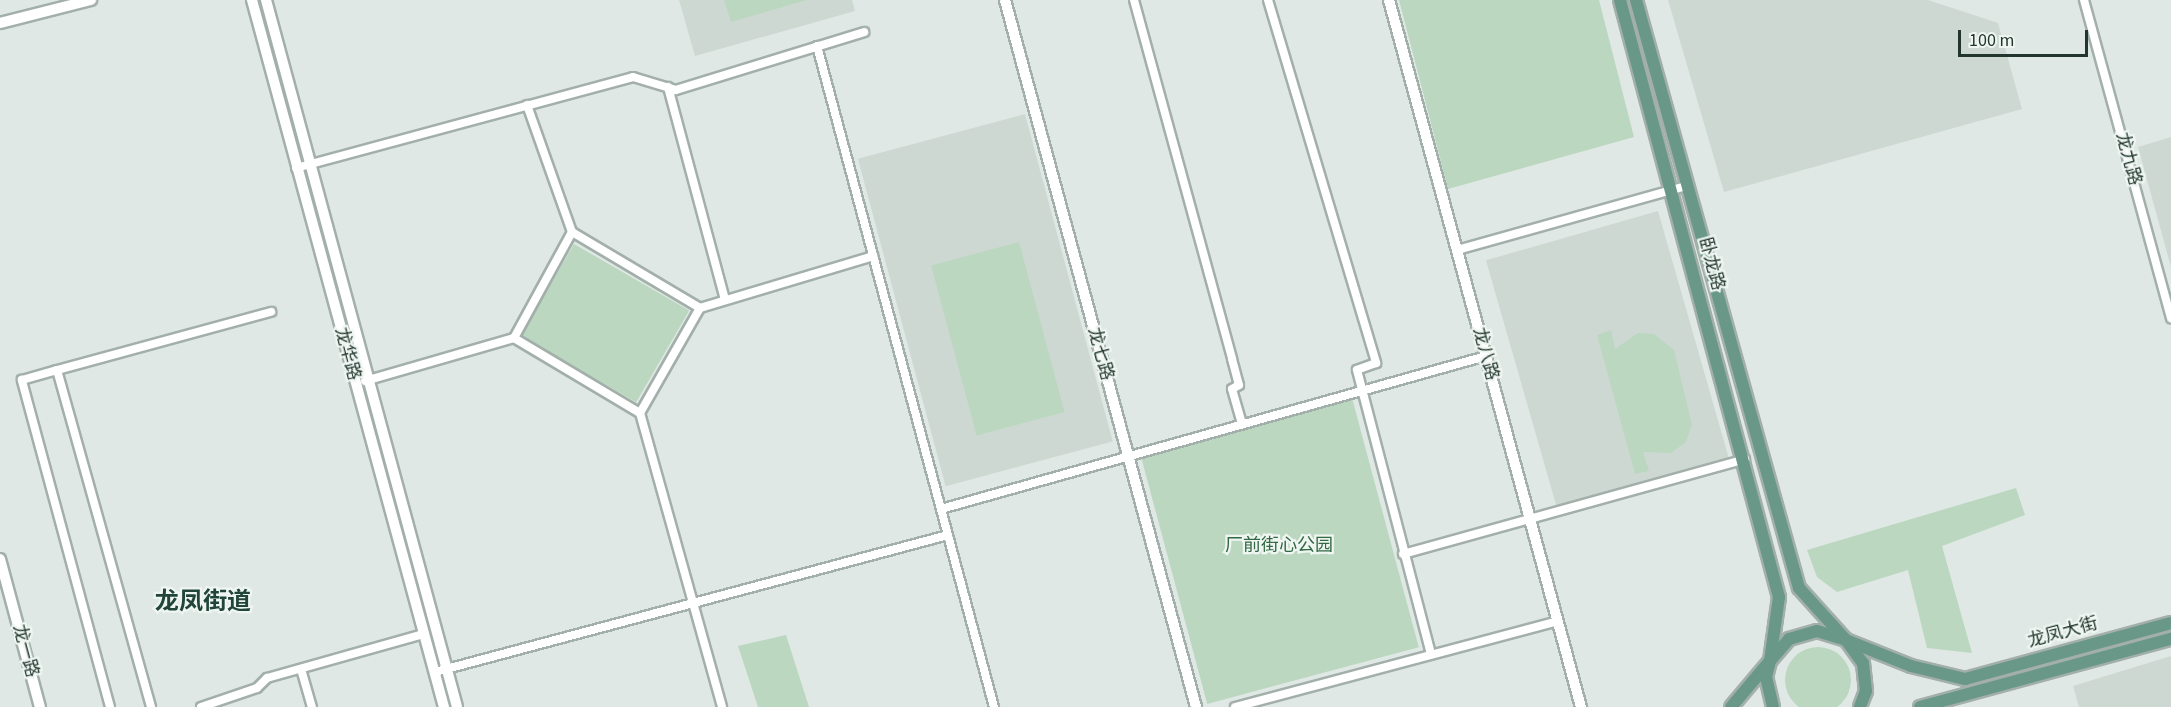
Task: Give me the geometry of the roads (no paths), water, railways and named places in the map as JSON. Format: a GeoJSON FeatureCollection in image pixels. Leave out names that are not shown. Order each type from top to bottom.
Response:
{"type":"FeatureCollection","features":[{"type":"Feature","properties":{"kind":"main road","name":"卧龙路"},"geometry":{"type":"LineString","coordinates":[[1620,0],[1745,459],[1779,597],[1766,677],[1773,707]]}},
{"type":"Feature","properties":{"kind":"main road","name":"卧龙路"},"geometry":{"type":"LineString","coordinates":[[1636,0],[1781,531],[1799,588],[1846,640]]}},
{"type":"Feature","properties":{"kind":"main road","name":"龙凤大街"},"geometry":{"type":"LineString","coordinates":[[1846,640],[1911,666],[1965,679],[2171,623]]}},
{"type":"Feature","properties":{"kind":"main road"},"geometry":{"type":"LineString","coordinates":[[1731,707],[1789,639],[1803,633],[1832,634],[1846,640],[1867,676],[1860,707]]}},
{"type":"Feature","properties":{"kind":"main road","name":"龙凤大街"},"geometry":{"type":"LineString","coordinates":[[1920,707],[2171,639]]}},
{"type":"Feature","properties":{"kind":"street"},"geometry":{"type":"LineString","coordinates":[[0,22],[91,0]]}},
{"type":"Feature","properties":{"kind":"street","name":"龙华路"},"geometry":{"type":"LineString","coordinates":[[252,0],[444,707]]}},
{"type":"Feature","properties":{"kind":"street"},"geometry":{"type":"LineString","coordinates":[[266,0],[457,707]]}},
{"type":"Feature","properties":{"kind":"street","name":"龙七路"},"geometry":{"type":"LineString","coordinates":[[1005,0],[1196,707]]}},
{"type":"Feature","properties":{"kind":"street"},"geometry":{"type":"LineString","coordinates":[[1134,0],[1239,385],[1232,389],[1242,423]]}},
{"type":"Feature","properties":{"kind":"street"},"geometry":{"type":"LineString","coordinates":[[1268,0],[1376,363],[1357,370],[1431,655]]}},
{"type":"Feature","properties":{"kind":"street","name":"龙八路"},"geometry":{"type":"LineString","coordinates":[[1389,0],[1581,707]]}},
{"type":"Feature","properties":{"kind":"street","name":"龙九路"},"geometry":{"type":"LineString","coordinates":[[2084,0],[2171,318]]}},
{"type":"Feature","properties":{"kind":"street"},"geometry":{"type":"LineString","coordinates":[[296,168],[633,77],[676,90],[864,32]]}},
{"type":"Feature","properties":{"kind":"street"},"geometry":{"type":"LineString","coordinates":[[817,46],[994,707]]}},
{"type":"Feature","properties":{"kind":"street"},"geometry":{"type":"LineString","coordinates":[[668,87],[725,300]]}},
{"type":"Feature","properties":{"kind":"street"},"geometry":{"type":"LineString","coordinates":[[527,105],[572,232],[700,308]]}},
{"type":"Feature","properties":{"kind":"street"},"geometry":{"type":"LineString","coordinates":[[1457,250],[1686,186]]}},
{"type":"Feature","properties":{"kind":"street"},"geometry":{"type":"LineString","coordinates":[[356,384],[514,338],[572,232]]}},
{"type":"Feature","properties":{"kind":"street"},"geometry":{"type":"LineString","coordinates":[[640,413],[700,308],[873,256]]}},
{"type":"Feature","properties":{"kind":"street"},"geometry":{"type":"LineString","coordinates":[[110,707],[22,380],[271,312]]}},
{"type":"Feature","properties":{"kind":"street"},"geometry":{"type":"LineString","coordinates":[[514,338],[640,413],[722,707]]}},
{"type":"Feature","properties":{"kind":"street"},"geometry":{"type":"LineString","coordinates":[[941,509],[1128,454],[1486,356]]}},
{"type":"Feature","properties":{"kind":"street"},"geometry":{"type":"LineString","coordinates":[[57,370],[151,707]]}},
{"type":"Feature","properties":{"kind":"street"},"geometry":{"type":"LineString","coordinates":[[1403,554],[1745,459]]}},
{"type":"Feature","properties":{"kind":"street"},"geometry":{"type":"LineString","coordinates":[[435,672],[948,535]]}},
{"type":"Feature","properties":{"kind":"street","name":"龙一路"},"geometry":{"type":"LineString","coordinates":[[0,559],[4,591],[40,707]]}},
{"type":"Feature","properties":{"kind":"street"},"geometry":{"type":"LineString","coordinates":[[1236,707],[1558,621]]}},
{"type":"Feature","properties":{"kind":"street"},"geometry":{"type":"LineString","coordinates":[[201,707],[301,669],[424,634]]}},
{"type":"Feature","properties":{"kind":"street"},"geometry":{"type":"LineString","coordinates":[[301,669],[312,707]]}},
{"type":"Feature","properties":{"kind":"district","name":"龙凤街道"},"geometry":{"type":"Point","coordinates":[203,602]}},
{"type":"Feature","properties":{"kind":"park label","name":"厂前街心公园"},"geometry":{"type":"Point","coordinates":[1279,546]}}]}
